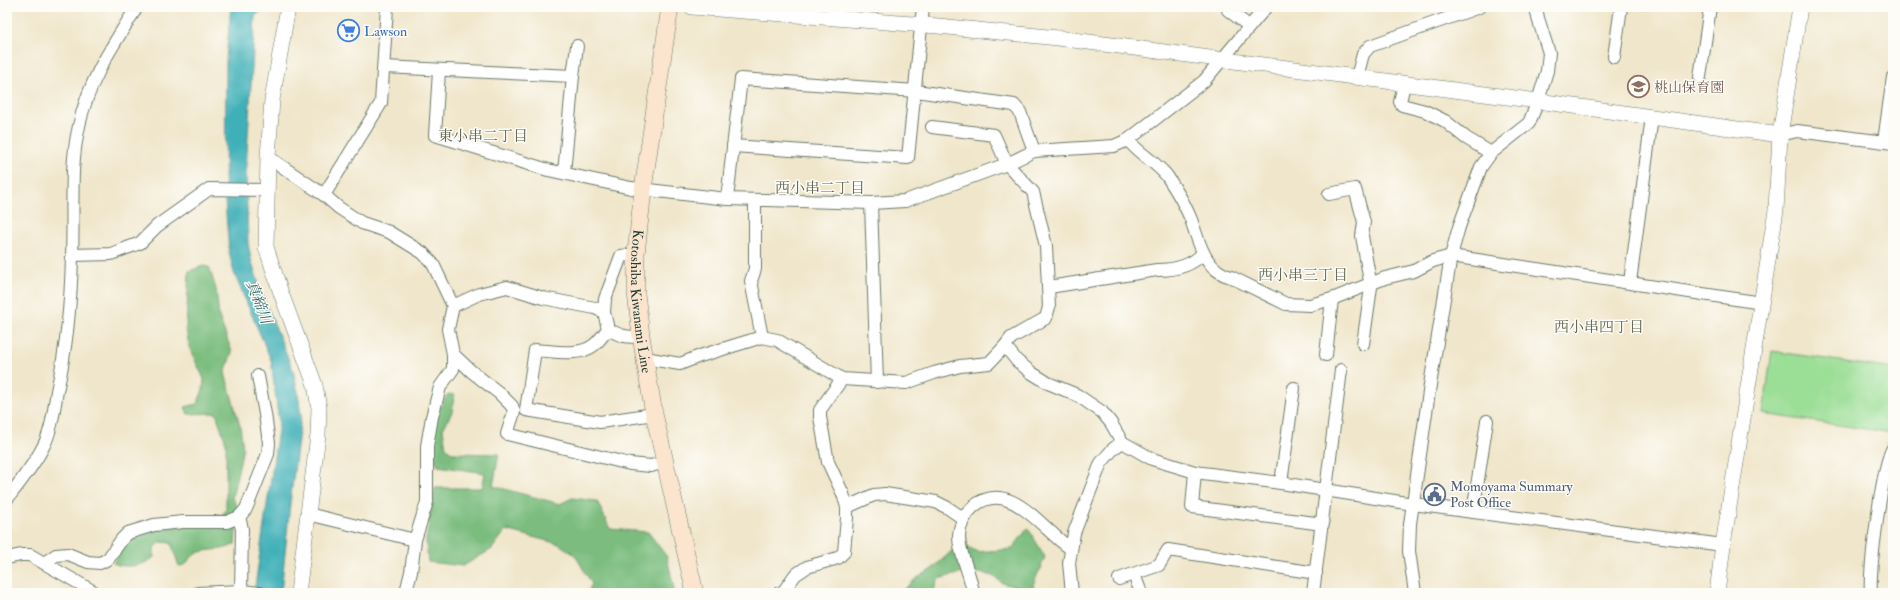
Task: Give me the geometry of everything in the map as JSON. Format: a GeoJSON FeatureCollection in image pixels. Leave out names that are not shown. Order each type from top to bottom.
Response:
{"type":"FeatureCollection","features":[{"type":"Feature","properties":{"kind":"main road","name":"Kotoshiba Kiwanami Line"},"geometry":{"type":"LineString","coordinates":[[670,7],[643,189],[636,254],[636,293],[641,336],[654,414],[695,593]]}},
{"type":"Feature","properties":{"kind":"street"},"geometry":{"type":"LineString","coordinates":[[7,498],[35,461],[44,446],[61,372],[68,326],[72,255],[74,158],[78,126],[87,98],[100,67],[137,7]]}},
{"type":"Feature","properties":{"kind":"street"},"geometry":{"type":"LineString","coordinates":[[288,7],[272,100],[268,157],[263,190],[266,247],[281,293],[315,385],[319,408],[318,435],[298,593]]}},
{"type":"Feature","properties":{"kind":"street"},"geometry":{"type":"LineString","coordinates":[[324,195],[380,103],[384,67],[387,7]]}},
{"type":"Feature","properties":{"kind":"street"},"geometry":{"type":"LineString","coordinates":[[692,7],[921,24],[1058,38],[1538,101],[1780,135],[1797,131],[1889,142],[1893,77]]}},
{"type":"Feature","properties":{"kind":"street"},"geometry":{"type":"LineString","coordinates":[[733,146],[908,158],[916,91],[923,7]]}},
{"type":"Feature","properties":{"kind":"street"},"geometry":{"type":"LineString","coordinates":[[1228,7],[1228,10],[1249,26]]}},
{"type":"Feature","properties":{"kind":"street"},"geometry":{"type":"LineString","coordinates":[[439,71],[435,135],[548,170],[631,188],[727,199],[871,202],[905,200],[1007,164],[1034,151],[1114,146],[1128,140],[1204,80],[1266,7]]}},
{"type":"Feature","properties":{"kind":"street"},"geometry":{"type":"LineString","coordinates":[[1356,77],[1363,54],[1370,46],[1479,7]]}},
{"type":"Feature","properties":{"kind":"street"},"geometry":{"type":"LineString","coordinates":[[1415,593],[1409,551],[1413,504],[1451,256],[1459,227],[1481,167],[1491,153],[1529,123],[1538,101],[1547,71],[1549,54],[1536,7]]}},
{"type":"Feature","properties":{"kind":"street"},"geometry":{"type":"LineString","coordinates":[[1614,57],[1621,7]]}},
{"type":"Feature","properties":{"kind":"street"},"geometry":{"type":"LineString","coordinates":[[1700,77],[1710,7]]}},
{"type":"Feature","properties":{"kind":"street"},"geometry":{"type":"LineString","coordinates":[[1717,593],[1723,545],[1776,210],[1780,135],[1800,7]]}},
{"type":"Feature","properties":{"kind":"street"},"geometry":{"type":"LineString","coordinates":[[564,173],[577,46]]}},
{"type":"Feature","properties":{"kind":"street"},"geometry":{"type":"LineString","coordinates":[[384,67],[439,71],[573,76]]}},
{"type":"Feature","properties":{"kind":"street"},"geometry":{"type":"LineString","coordinates":[[727,199],[741,79],[916,91],[1014,105],[1020,112],[1034,151]]}},
{"type":"Feature","properties":{"kind":"street"},"geometry":{"type":"LineString","coordinates":[[1404,84],[1400,102],[1402,105],[1425,111],[1445,121],[1466,138],[1491,153]]}},
{"type":"Feature","properties":{"kind":"street"},"geometry":{"type":"LineString","coordinates":[[1630,282],[1652,117]]}},
{"type":"Feature","properties":{"kind":"street"},"geometry":{"type":"LineString","coordinates":[[645,358],[680,364],[700,356],[762,337],[777,340],[842,379],[906,383],[960,366],[989,362],[1011,338],[1046,318],[1049,307],[1050,288],[1046,246],[1033,192],[1007,164],[994,134],[932,127]]}},
{"type":"Feature","properties":{"kind":"street"},"geometry":{"type":"LineString","coordinates":[[1128,140],[1132,146],[1152,160],[1167,176],[1189,215],[1208,264],[1222,275],[1286,304],[1310,305],[1332,299],[1370,284],[1414,271],[1433,261],[1451,256],[1762,303]]}},
{"type":"Feature","properties":{"kind":"street"},"geometry":{"type":"LineString","coordinates":[[268,157],[362,223],[389,232],[423,253],[433,264],[453,306],[448,329],[453,354],[453,369],[440,386],[432,417],[427,446],[427,502],[415,540],[411,572],[407,588],[404,593]]}},
{"type":"Feature","properties":{"kind":"street"},"geometry":{"type":"LineString","coordinates":[[72,255],[111,254],[140,243],[158,226],[209,189],[263,190]]}},
{"type":"Feature","properties":{"kind":"street"},"geometry":{"type":"LineString","coordinates":[[1328,194],[1355,190],[1364,222],[1362,236],[1371,287],[1363,344]]}},
{"type":"Feature","properties":{"kind":"street"},"geometry":{"type":"LineString","coordinates":[[756,200],[755,269],[752,281],[762,337]]}},
{"type":"Feature","properties":{"kind":"street"},"geometry":{"type":"LineString","coordinates":[[871,202],[877,382]]}},
{"type":"Feature","properties":{"kind":"street"},"geometry":{"type":"LineString","coordinates":[[1050,288],[1157,270],[1171,270],[1190,264],[1203,253]]}},
{"type":"Feature","properties":{"kind":"street"},"geometry":{"type":"LineString","coordinates":[[636,254],[621,256],[605,299],[604,312],[608,329],[619,336],[629,338],[641,336]]}},
{"type":"Feature","properties":{"kind":"street"},"geometry":{"type":"LineString","coordinates":[[453,306],[479,294],[507,287],[543,298],[595,308],[604,312]]}},
{"type":"Feature","properties":{"kind":"street"},"geometry":{"type":"LineString","coordinates":[[1326,355],[1332,299]]}},
{"type":"Feature","properties":{"kind":"street"},"geometry":{"type":"LineString","coordinates":[[608,329],[593,346],[581,351],[570,352],[535,350],[526,410],[600,422],[654,414]]}},
{"type":"Feature","properties":{"kind":"street"},"geometry":{"type":"LineString","coordinates":[[1005,346],[1017,361],[1032,373],[1048,383],[1077,395],[1102,412],[1111,423],[1122,442],[1152,459],[1195,472],[1280,483],[1327,492],[1413,504],[1723,545]]}},
{"type":"Feature","properties":{"kind":"street"},"geometry":{"type":"LineString","coordinates":[[453,354],[470,371],[499,393],[512,406],[514,412],[507,434],[630,464],[650,466],[665,462]]}},
{"type":"Feature","properties":{"kind":"street"},"geometry":{"type":"LineString","coordinates":[[1313,593],[1327,492],[1341,370]]}},
{"type":"Feature","properties":{"kind":"street"},"geometry":{"type":"LineString","coordinates":[[44,563],[56,555],[68,554],[88,562],[100,563],[108,559],[128,533],[154,525],[184,522],[227,522],[239,517],[246,509],[268,454],[269,443],[258,376]]}},
{"type":"Feature","properties":{"kind":"street"},"geometry":{"type":"LineString","coordinates":[[782,592],[794,574],[807,567],[838,558],[844,552],[848,518],[847,507],[843,494],[828,462],[820,417],[820,410],[842,379]]}},
{"type":"Feature","properties":{"kind":"street"},"geometry":{"type":"LineString","coordinates":[[1280,483],[1294,388]]}},
{"type":"Feature","properties":{"kind":"street"},"geometry":{"type":"LineString","coordinates":[[1473,512],[1487,421]]}},
{"type":"Feature","properties":{"kind":"street"},"geometry":{"type":"LineString","coordinates":[[1072,593],[1069,563],[1070,548],[1079,518],[1101,463],[1113,449],[1122,442]]}},
{"type":"Feature","properties":{"kind":"street"},"geometry":{"type":"LineString","coordinates":[[1871,593],[1872,563],[1884,481],[1890,454],[1893,448]]}},
{"type":"Feature","properties":{"kind":"street"},"geometry":{"type":"LineString","coordinates":[[1195,472],[1192,507],[1322,524]]}},
{"type":"Feature","properties":{"kind":"street"},"geometry":{"type":"LineString","coordinates":[[847,507],[874,496],[885,494],[936,502],[964,519]]}},
{"type":"Feature","properties":{"kind":"street"},"geometry":{"type":"LineString","coordinates":[[973,593],[959,537],[967,514],[981,502],[992,498],[999,498],[1029,511],[1070,548]]}},
{"type":"Feature","properties":{"kind":"street"},"geometry":{"type":"LineString","coordinates":[[308,514],[415,540]]}},
{"type":"Feature","properties":{"kind":"street"},"geometry":{"type":"LineString","coordinates":[[239,517],[242,529],[243,590]]}},
{"type":"Feature","properties":{"kind":"street"},"geometry":{"type":"LineString","coordinates":[[1119,579],[1159,565],[1168,550],[1316,573]]}},
{"type":"Feature","properties":{"kind":"street"},"geometry":{"type":"LineString","coordinates":[[7,558],[21,555],[30,556],[96,593]]}},
{"type":"Feature","properties":{"kind":"street"},"geometry":{"type":"LineString","coordinates":[[1134,574],[1141,593]]}},
{"type":"Feature","properties":{"kind":"street"},"geometry":{"type":"LineString","coordinates":[[198,593],[243,590],[260,593]]}},
{"type":"Feature","properties":{"kind":"green space"},"geometry":{"type":"Polygon","coordinates":[[[203,266],[209,267],[216,289],[219,317],[232,352],[225,373],[240,426],[243,448],[232,498],[238,507],[235,544],[221,549],[202,551],[191,558],[185,565],[179,566],[171,543],[161,542],[154,547],[154,557],[145,563],[135,566],[118,565],[113,563],[127,542],[142,535],[164,528],[216,518],[226,511],[226,443],[216,413],[188,414],[185,407],[197,404],[203,390],[204,379],[189,347],[186,328],[189,271],[203,266]]]}},
{"type":"Feature","properties":{"kind":"green space"},"geometry":{"type":"Polygon","coordinates":[[[1772,351],[1893,369],[1893,433],[1763,414],[1772,351]]]}},
{"type":"Feature","properties":{"kind":"green space"},"geometry":{"type":"Polygon","coordinates":[[[448,394],[454,395],[452,412],[443,429],[446,448],[453,453],[499,454],[493,486],[560,504],[572,498],[597,501],[610,529],[648,532],[667,557],[675,593],[587,593],[592,584],[575,555],[559,544],[506,530],[492,549],[463,566],[428,562],[426,540],[435,488],[482,488],[485,473],[438,466],[432,451],[437,413],[448,394]]]}},
{"type":"Feature","properties":{"kind":"green space"},"geometry":{"type":"Polygon","coordinates":[[[1028,528],[1045,557],[1033,585],[1035,593],[1027,593],[1019,587],[1003,583],[992,576],[972,573],[958,574],[938,579],[933,593],[900,593],[917,578],[932,569],[955,548],[967,546],[977,552],[1012,549],[1028,528]]]}},
{"type":"Feature","properties":{"kind":"water","name":"真締川"},"geometry":{"type":"Polygon","coordinates":[[[231,7],[259,7],[260,12],[255,16],[246,172],[248,243],[251,259],[262,294],[293,370],[301,416],[281,593],[254,593],[279,423],[271,360],[234,273],[229,252],[225,201],[226,58],[231,7]]]}},
{"type":"Feature","properties":{"kind":"place","name":"Lawson"},"geometry":{"type":"Point","coordinates":[348,31]}},
{"type":"Feature","properties":{"kind":"place","name":"桃山保育園"},"geometry":{"type":"Point","coordinates":[1638,87]}},
{"type":"Feature","properties":{"kind":"place","name":"Momoyama Summary Post Office"},"geometry":{"type":"Point","coordinates":[1435,494]}},
{"type":"Feature","properties":{"kind":"district","name":"東小串二丁目"},"geometry":{"type":"Point","coordinates":[483,136]}},
{"type":"Feature","properties":{"kind":"district","name":"西小串二丁目"},"geometry":{"type":"Point","coordinates":[820,188]}},
{"type":"Feature","properties":{"kind":"district","name":"西小串三丁目"},"geometry":{"type":"Point","coordinates":[1303,275]}},
{"type":"Feature","properties":{"kind":"district","name":"西小串四丁目"},"geometry":{"type":"Point","coordinates":[1599,327]}}]}
